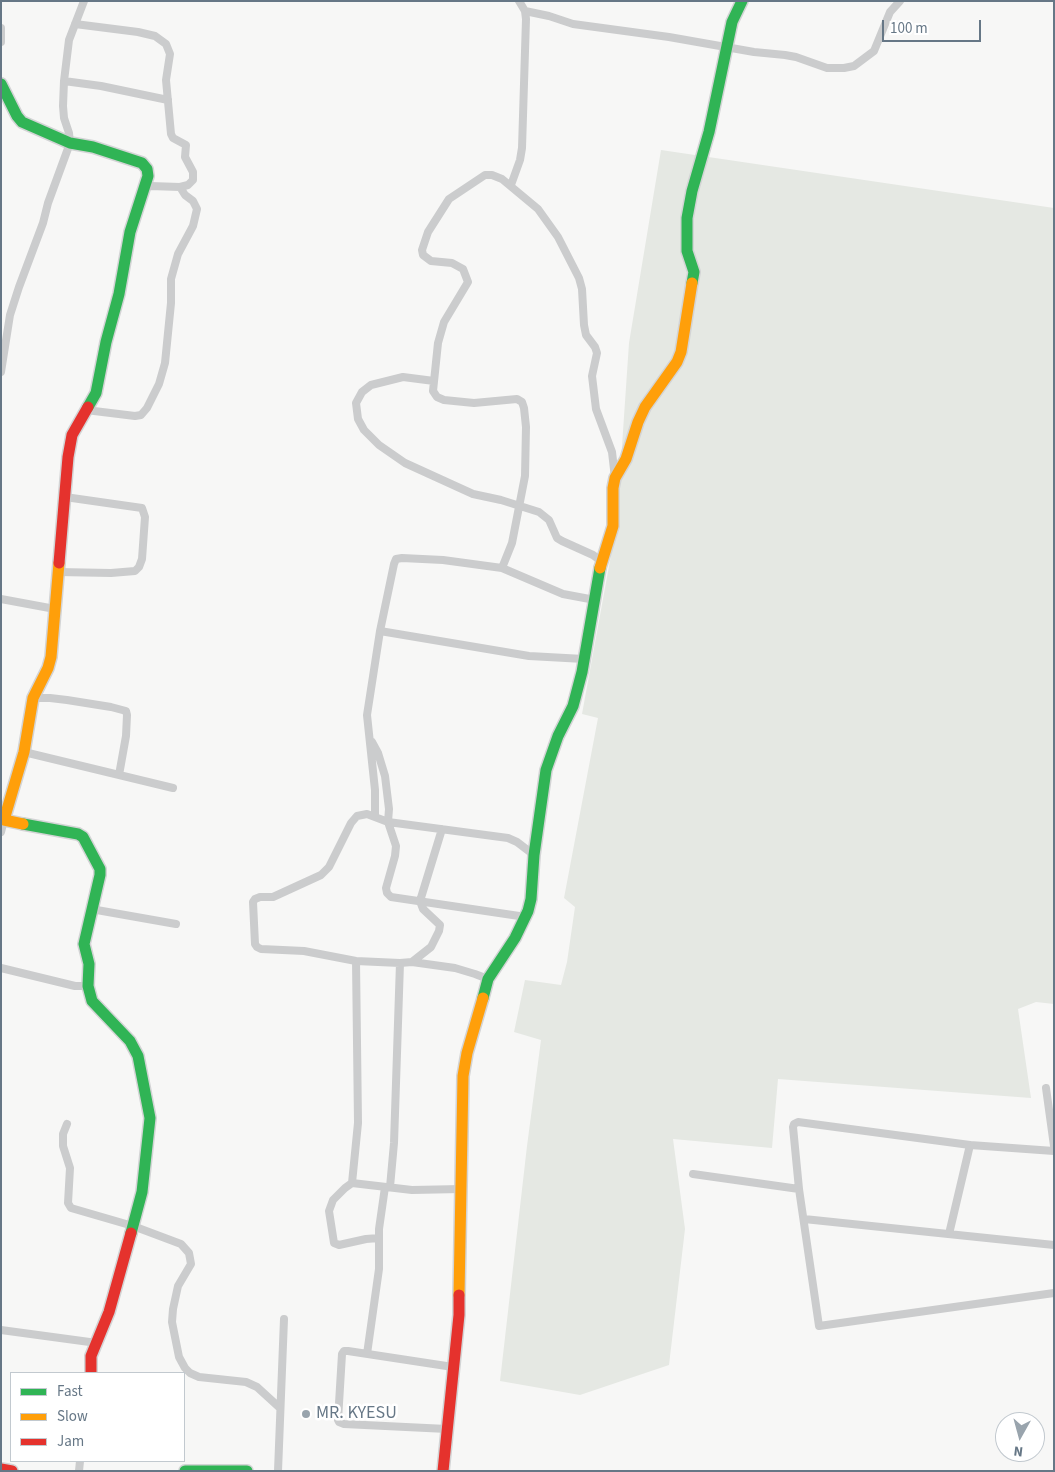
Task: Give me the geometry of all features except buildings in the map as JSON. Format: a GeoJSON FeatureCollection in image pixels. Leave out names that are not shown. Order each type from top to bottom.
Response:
{"type":"FeatureCollection","features":[{"type":"Feature","properties":{"kind":"main road"},"geometry":{"type":"LineString","coordinates":[[443,1471],[459,1315],[463,1076],[467,1053],[488,980],[515,938],[526,917],[531,899],[534,855],[546,770],[558,736],[573,706],[584,659],[601,561],[612,526],[615,478],[626,459],[645,407],[677,362],[681,352],[694,272],[687,251],[687,218],[692,191],[709,132],[732,22],[742,1]]}},
{"type":"Feature","properties":{"kind":"main road"},"geometry":{"type":"LineString","coordinates":[[1,84],[22,122],[70,143],[86,145],[142,164],[147,169],[148,176],[130,232],[119,294],[106,342],[96,392],[72,435],[68,457],[54,634],[48,668],[33,698],[24,752],[4,820],[71,832],[83,837],[100,869],[84,944],[89,964],[88,986],[92,1001],[130,1041],[138,1056],[150,1118],[142,1192],[109,1312],[91,1356],[91,1372]]}},
{"type":"Feature","properties":{"kind":"main road"},"geometry":{"type":"LineString","coordinates":[[1,1469],[12,1471]]}},
{"type":"Feature","properties":{"kind":"main road"},"geometry":{"type":"LineString","coordinates":[[185,1471],[248,1471]]}},
{"type":"Feature","properties":{"kind":"street"},"geometry":{"type":"LineString","coordinates":[[1,372],[10,315],[70,143],[64,118],[64,81],[69,40],[84,1]]}},
{"type":"Feature","properties":{"kind":"street"},"geometry":{"type":"LineString","coordinates":[[511,185],[520,160],[522,148],[526,19],[525,11],[519,1]]}},
{"type":"Feature","properties":{"kind":"street"},"geometry":{"type":"LineString","coordinates":[[525,11],[573,24],[796,57],[827,68],[844,68],[854,66],[874,51],[890,12],[900,1]]}},
{"type":"Feature","properties":{"kind":"street"},"geometry":{"type":"LineString","coordinates":[[75,24],[138,32],[155,36],[166,44],[170,54],[166,80],[171,134],[173,138],[186,145],[185,157],[193,172],[193,180],[188,185],[180,187],[145,187]]}},
{"type":"Feature","properties":{"kind":"street"},"geometry":{"type":"LineString","coordinates":[[1,28],[1,42]]}},
{"type":"Feature","properties":{"kind":"street"},"geometry":{"type":"LineString","coordinates":[[64,81],[101,86],[168,100]]}},
{"type":"Feature","properties":{"kind":"street"},"geometry":{"type":"LineString","coordinates":[[502,568],[512,543],[525,476],[526,427],[524,408],[522,402],[510,399],[487,403],[444,400],[437,397],[433,391],[438,343],[444,322],[468,282],[463,268],[458,265],[431,261],[423,256],[422,250],[423,244],[450,199],[459,192],[469,188],[485,175],[492,175],[511,185],[538,209],[558,237],[579,278],[582,289],[586,335],[597,353],[592,376],[596,408],[612,452],[615,478]]}},
{"type":"Feature","properties":{"kind":"street"},"geometry":{"type":"LineString","coordinates":[[86,410],[135,416],[141,415],[147,408],[159,384],[165,364],[171,303],[171,279],[178,254],[193,226],[197,209],[193,201],[185,195],[180,187]]}},
{"type":"Feature","properties":{"kind":"street"},"geometry":{"type":"LineString","coordinates":[[434,382],[403,377],[371,385],[362,392],[356,402],[358,419],[364,430],[379,445],[405,463],[473,494],[501,500],[539,512],[548,520],[558,538],[593,555],[601,561]]}},
{"type":"Feature","properties":{"kind":"street"},"geometry":{"type":"LineString","coordinates":[[58,572],[135,571],[140,567],[142,559],[145,517],[142,508],[65,497]]}},
{"type":"Feature","properties":{"kind":"street"},"geometry":{"type":"LineString","coordinates":[[375,816],[375,790],[367,716],[380,631],[396,559],[443,560],[502,568],[563,594],[595,600]]}},
{"type":"Feature","properties":{"kind":"street"},"geometry":{"type":"LineString","coordinates":[[1,599],[55,609]]}},
{"type":"Feature","properties":{"kind":"street"},"geometry":{"type":"LineString","coordinates":[[380,631],[530,656],[584,659]]}},
{"type":"Feature","properties":{"kind":"street"},"geometry":{"type":"LineString","coordinates":[[33,698],[50,698],[112,706],[126,712],[126,736],[119,775]]}},
{"type":"Feature","properties":{"kind":"street"},"geometry":{"type":"LineString","coordinates":[[369,736],[378,754],[385,776],[389,809],[388,822],[396,846],[386,888],[387,893],[391,897],[526,917]]}},
{"type":"Feature","properties":{"kind":"street"},"geometry":{"type":"LineString","coordinates":[[24,752],[173,788]]}},
{"type":"Feature","properties":{"kind":"street"},"geometry":{"type":"LineString","coordinates":[[488,980],[455,968],[412,962],[400,964],[356,961],[304,951],[260,949],[256,947],[255,899],[273,897],[320,875],[329,867],[351,823],[357,816],[367,814],[388,822],[508,838],[517,842],[534,855]]}},
{"type":"Feature","properties":{"kind":"street"},"geometry":{"type":"LineString","coordinates":[[1,832],[4,820]]}},
{"type":"Feature","properties":{"kind":"street"},"geometry":{"type":"LineString","coordinates":[[412,962],[431,947],[440,925],[423,909],[420,901],[442,828]]}},
{"type":"Feature","properties":{"kind":"street"},"geometry":{"type":"LineString","coordinates":[[91,909],[176,924]]}},
{"type":"Feature","properties":{"kind":"street"},"geometry":{"type":"LineString","coordinates":[[352,1183],[358,1123],[356,961]]}},
{"type":"Feature","properties":{"kind":"street"},"geometry":{"type":"LineString","coordinates":[[367,1354],[379,1270],[379,1238],[394,1143],[400,964]]}},
{"type":"Feature","properties":{"kind":"street"},"geometry":{"type":"LineString","coordinates":[[1,968],[74,986],[88,986]]}},
{"type":"Feature","properties":{"kind":"street"},"geometry":{"type":"LineString","coordinates":[[1046,1088],[1054,1146]]}},
{"type":"Feature","properties":{"kind":"street"},"geometry":{"type":"LineString","coordinates":[[1054,1151],[970,1145],[798,1122],[793,1127],[799,1189],[819,1326],[1054,1293]]}},
{"type":"Feature","properties":{"kind":"street"},"geometry":{"type":"LineString","coordinates":[[67,1124],[63,1134],[63,1146],[70,1168],[68,1203],[71,1208],[133,1226],[181,1244],[189,1253],[191,1264],[178,1286],[172,1322],[179,1357],[185,1368],[190,1373],[199,1377],[246,1382],[280,1408]]}},
{"type":"Feature","properties":{"kind":"street"},"geometry":{"type":"LineString","coordinates":[[949,1234],[970,1145]]}},
{"type":"Feature","properties":{"kind":"street"},"geometry":{"type":"LineString","coordinates":[[693,1174],[799,1189]]}},
{"type":"Feature","properties":{"kind":"street"},"geometry":{"type":"LineString","coordinates":[[379,1238],[339,1245],[334,1244],[329,1211],[331,1204],[352,1183],[412,1190],[461,1190]]}},
{"type":"Feature","properties":{"kind":"street"},"geometry":{"type":"LineString","coordinates":[[804,1219],[1054,1245]]}},
{"type":"Feature","properties":{"kind":"street"},"geometry":{"type":"LineString","coordinates":[[278,1471],[284,1319]]}},
{"type":"Feature","properties":{"kind":"street"},"geometry":{"type":"LineString","coordinates":[[1,1330],[97,1343]]}},
{"type":"Feature","properties":{"kind":"street"},"geometry":{"type":"LineString","coordinates":[[447,1429],[339,1422],[342,1354],[344,1351],[453,1368]]}},
{"type":"Feature","properties":{"kind":"shaded area"},"geometry":{"type":"Polygon","coordinates":[[[661,150],[1054,208],[1054,1004],[1036,1002],[1018,1009],[1031,1098],[778,1079],[772,1148],[673,1139],[685,1229],[669,1365],[580,1395],[500,1381],[541,1040],[514,1032],[525,980],[561,985],[567,962],[575,907],[564,898],[598,718],[582,714],[611,555],[619,490],[629,343],[661,150]]]}},
{"type":"Feature","properties":{"kind":"traffic: fast"},"geometry":{"type":"LineString","coordinates":[[692,283],[694,272],[687,251],[687,218],[692,191],[709,132],[732,22],[742,1]]}},
{"type":"Feature","properties":{"kind":"traffic: fast"},"geometry":{"type":"LineString","coordinates":[[1,84],[22,122],[70,143],[93,147],[142,163],[147,169],[148,176],[130,232],[119,294],[106,342],[96,393],[88,407]]}},
{"type":"Feature","properties":{"kind":"traffic: fast"},"geometry":{"type":"LineString","coordinates":[[483,998],[488,979],[515,938],[528,911],[546,770],[558,736],[573,706],[582,672],[600,568]]}},
{"type":"Feature","properties":{"kind":"traffic: fast"},"geometry":{"type":"LineString","coordinates":[[23,824],[78,834],[83,837],[100,869],[84,944],[89,964],[88,986],[92,1001],[130,1041],[138,1056],[150,1118],[142,1192],[131,1233]]}},
{"type":"Feature","properties":{"kind":"traffic: fast"},"geometry":{"type":"LineString","coordinates":[[185,1471],[247,1471]]}},
{"type":"Feature","properties":{"kind":"traffic: slow"},"geometry":{"type":"LineString","coordinates":[[600,568],[613,526],[613,488],[615,478],[626,459],[645,407],[677,362],[681,352],[692,283]]}},
{"type":"Feature","properties":{"kind":"traffic: slow"},"geometry":{"type":"LineString","coordinates":[[23,824],[4,820],[24,752],[33,698],[48,668],[51,657],[59,563]]}},
{"type":"Feature","properties":{"kind":"traffic: slow"},"geometry":{"type":"LineString","coordinates":[[459,1295],[463,1076],[467,1053],[483,998]]}},
{"type":"Feature","properties":{"kind":"traffic: jam"},"geometry":{"type":"LineString","coordinates":[[59,563],[68,457],[72,435],[88,407]]}},
{"type":"Feature","properties":{"kind":"traffic: jam"},"geometry":{"type":"LineString","coordinates":[[91,1372],[91,1356],[109,1312],[131,1233]]}},
{"type":"Feature","properties":{"kind":"traffic: jam"},"geometry":{"type":"LineString","coordinates":[[443,1471],[459,1315],[459,1295]]}},
{"type":"Feature","properties":{"kind":"traffic: jam"},"geometry":{"type":"LineString","coordinates":[[1,1469],[12,1471]]}},
{"type":"Feature","properties":{"kind":"place","name":"MR. KYESU"},"geometry":{"type":"Point","coordinates":[306,1414]}}]}
